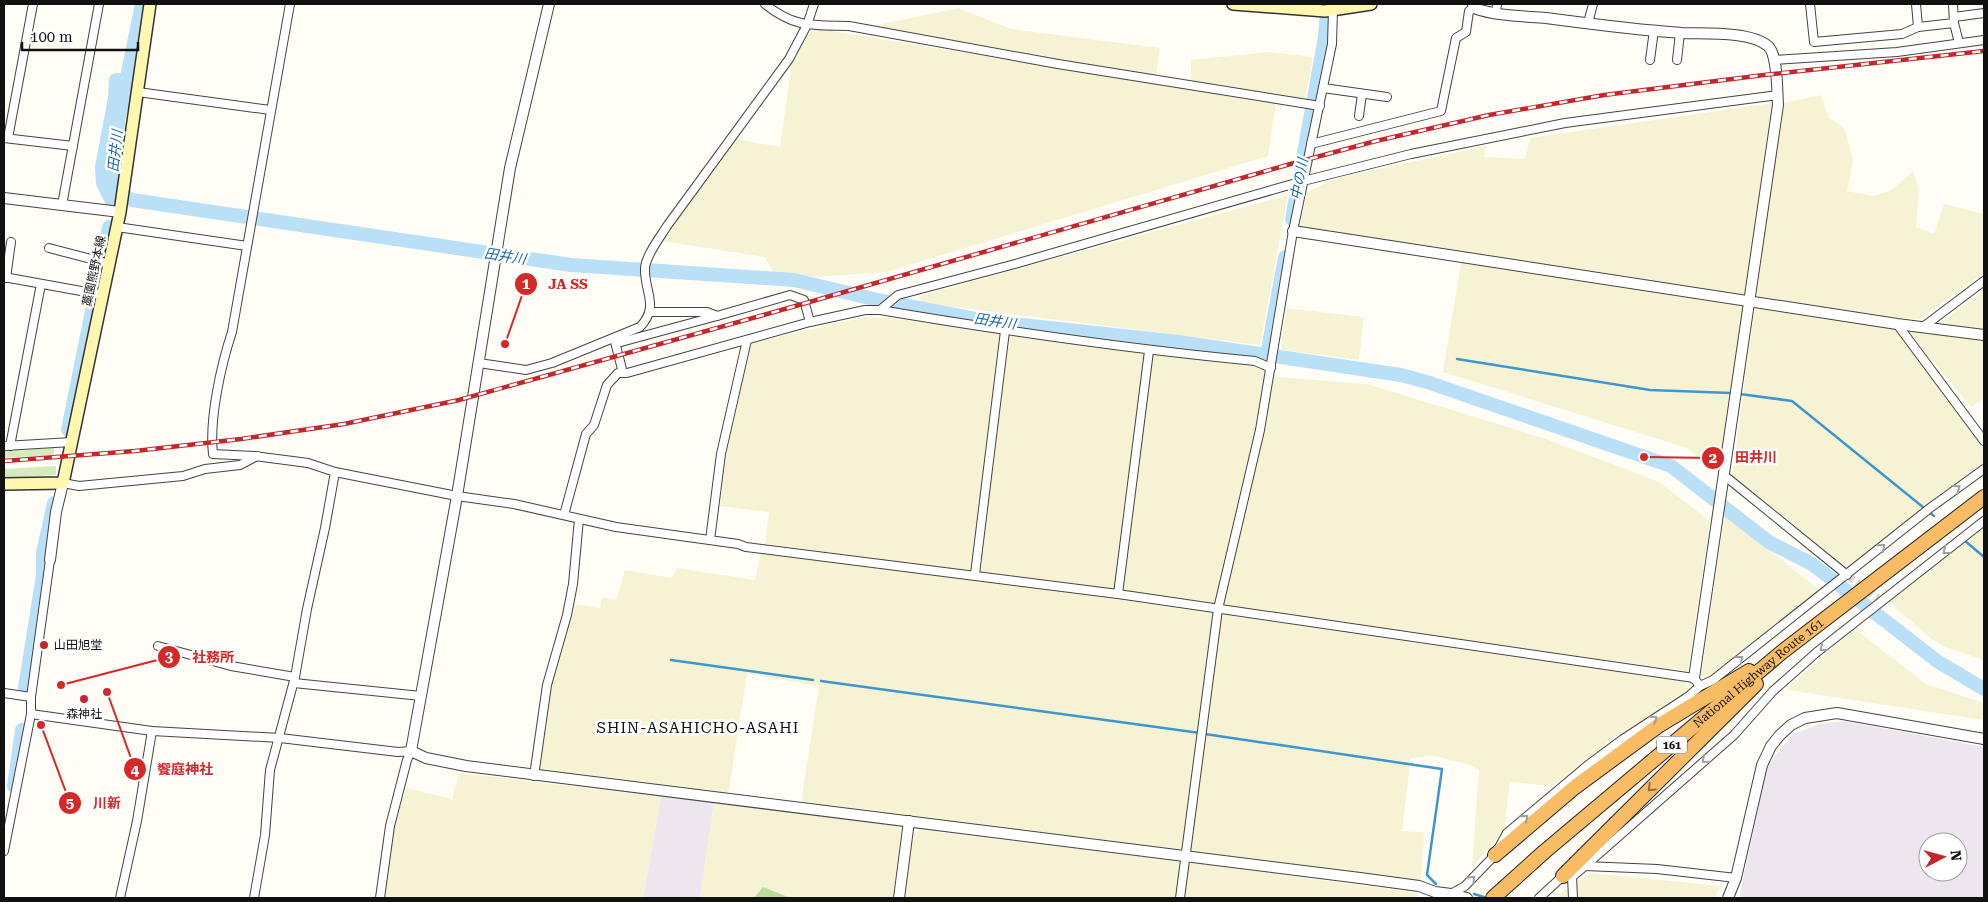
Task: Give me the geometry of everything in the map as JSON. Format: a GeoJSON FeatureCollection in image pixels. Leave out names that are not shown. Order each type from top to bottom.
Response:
{"type":"FeatureCollection","features":[{"type":"Feature","properties":{"kind":"highway","name":"National Highway Route 161"},"geometry":{"type":"LineString","coordinates":[[1497,895],[1544,852],[1782,652],[1984,497]]}},
{"type":"Feature","properties":{"kind":"highway"},"geometry":{"type":"LineString","coordinates":[[1495,855],[1575,787],[1658,726],[1782,652]]}},
{"type":"Feature","properties":{"kind":"highway"},"geometry":{"type":"LineString","coordinates":[[1567,876],[1733,708],[1782,652]]}},
{"type":"Feature","properties":{"kind":"main road","name":"藁園熊野本線"},"geometry":{"type":"LineString","coordinates":[[64,483],[103,295],[104,262],[117,227],[121,208],[150,4]]}},
{"type":"Feature","properties":{"kind":"main road"},"geometry":{"type":"LineString","coordinates":[[1233,4],[1330,11],[1372,4]]}},
{"type":"Feature","properties":{"kind":"main road"},"geometry":{"type":"LineString","coordinates":[[4,484],[64,483]]}},
{"type":"Feature","properties":{"kind":"street"},"geometry":{"type":"LineString","coordinates":[[33,4],[6,138],[73,146]]}},
{"type":"Feature","properties":{"kind":"street"},"geometry":{"type":"LineString","coordinates":[[62,205],[98,4]]}},
{"type":"Feature","properties":{"kind":"street"},"geometry":{"type":"LineString","coordinates":[[290,4],[232,332],[225,352],[211,437],[214,454],[257,456],[308,462],[335,472],[457,496],[514,504],[616,527],[755,548],[975,574],[1118,594],[1697,682],[1715,680],[1930,508],[1984,469]]}},
{"type":"Feature","properties":{"kind":"street"},"geometry":{"type":"LineString","coordinates":[[380,898],[390,826],[411,751],[457,496],[510,168],[549,4]]}},
{"type":"Feature","properties":{"kind":"street"},"geometry":{"type":"LineString","coordinates":[[765,4],[793,22],[807,25],[849,26],[1058,64],[1320,106]]}},
{"type":"Feature","properties":{"kind":"street"},"geometry":{"type":"LineString","coordinates":[[479,363],[526,370],[552,363],[614,338],[640,327],[647,320],[650,312],[645,267],[654,246],[789,59],[807,25],[814,4]]}},
{"type":"Feature","properties":{"kind":"street"},"geometry":{"type":"LineString","coordinates":[[1588,23],[1593,4]]}},
{"type":"Feature","properties":{"kind":"street"},"geometry":{"type":"LineString","coordinates":[[1810,4],[1814,42],[1902,34],[1918,27],[1984,13]]}},
{"type":"Feature","properties":{"kind":"street"},"geometry":{"type":"LineString","coordinates":[[1916,4],[1918,27]]}},
{"type":"Feature","properties":{"kind":"street"},"geometry":{"type":"LineString","coordinates":[[1953,4],[1959,43]]}},
{"type":"Feature","properties":{"kind":"street"},"geometry":{"type":"LineString","coordinates":[[1311,144],[1440,111],[1456,38],[1466,32],[1469,12],[1474,6],[1588,23],[1680,33],[1738,36],[1755,40],[1769,47],[1775,60],[1778,105],[1718,520],[1697,682],[1689,696],[1623,739],[1507,833],[1495,855],[1465,886],[1448,896]]}},
{"type":"Feature","properties":{"kind":"street"},"geometry":{"type":"LineString","coordinates":[[1180,898],[1218,609],[1260,430],[1293,231],[1332,44],[1330,11]]}},
{"type":"Feature","properties":{"kind":"street"},"geometry":{"type":"LineString","coordinates":[[1650,60],[1654,30]]}},
{"type":"Feature","properties":{"kind":"street"},"geometry":{"type":"LineString","coordinates":[[1676,60],[1680,33]]}},
{"type":"Feature","properties":{"kind":"street"},"geometry":{"type":"LineString","coordinates":[[1775,60],[1897,52],[1984,40]]}},
{"type":"Feature","properties":{"kind":"street"},"geometry":{"type":"LineString","coordinates":[[1323,88],[1388,97]]}},
{"type":"Feature","properties":{"kind":"street"},"geometry":{"type":"LineString","coordinates":[[138,92],[270,110]]}},
{"type":"Feature","properties":{"kind":"street"},"geometry":{"type":"LineString","coordinates":[[1359,116],[1362,94]]}},
{"type":"Feature","properties":{"kind":"street"},"geometry":{"type":"LineString","coordinates":[[882,309],[898,295],[1015,264],[1303,181],[1411,154],[1566,123],[1778,95]]}},
{"type":"Feature","properties":{"kind":"street"},"geometry":{"type":"LineString","coordinates":[[4,198],[62,205],[121,208]]}},
{"type":"Feature","properties":{"kind":"street"},"geometry":{"type":"LineString","coordinates":[[117,227],[247,246]]}},
{"type":"Feature","properties":{"kind":"street"},"geometry":{"type":"LineString","coordinates":[[1293,231],[1897,324],[1984,335]]}},
{"type":"Feature","properties":{"kind":"street"},"geometry":{"type":"LineString","coordinates":[[11,242],[5,277],[103,295]]}},
{"type":"Feature","properties":{"kind":"street"},"geometry":{"type":"LineString","coordinates":[[49,248],[104,262]]}},
{"type":"Feature","properties":{"kind":"street"},"geometry":{"type":"LineString","coordinates":[[1923,327],[1984,281]]}},
{"type":"Feature","properties":{"kind":"street"},"geometry":{"type":"LineString","coordinates":[[41,284],[7,446],[72,442]]}},
{"type":"Feature","properties":{"kind":"street"},"geometry":{"type":"LineString","coordinates":[[614,338],[621,342],[790,295],[804,300],[810,322]]}},
{"type":"Feature","properties":{"kind":"street"},"geometry":{"type":"LineString","coordinates":[[564,515],[586,434],[594,425],[607,385],[618,373],[627,374],[810,322],[865,310],[882,309],[1005,331],[1149,351],[1255,361],[1271,368]]}},
{"type":"Feature","properties":{"kind":"street"},"geometry":{"type":"LineString","coordinates":[[650,312],[707,312],[717,316]]}},
{"type":"Feature","properties":{"kind":"street"},"geometry":{"type":"LineString","coordinates":[[1897,324],[1984,441]]}},
{"type":"Feature","properties":{"kind":"street"},"geometry":{"type":"LineString","coordinates":[[975,574],[1005,331]]}},
{"type":"Feature","properties":{"kind":"street"},"geometry":{"type":"LineString","coordinates":[[614,338],[623,373]]}},
{"type":"Feature","properties":{"kind":"street"},"geometry":{"type":"LineString","coordinates":[[710,540],[721,454],[747,340]]}},
{"type":"Feature","properties":{"kind":"street"},"geometry":{"type":"LineString","coordinates":[[1118,594],[1149,351]]}},
{"type":"Feature","properties":{"kind":"street"},"geometry":{"type":"LineString","coordinates":[[4,851],[31,714],[31,697],[56,512],[64,483],[80,486],[183,476],[205,469],[240,465],[257,456]]}},
{"type":"Feature","properties":{"kind":"street"},"geometry":{"type":"LineString","coordinates":[[254,898],[265,835],[270,770],[295,680],[307,609],[335,472]]}},
{"type":"Feature","properties":{"kind":"street"},"geometry":{"type":"LineString","coordinates":[[1725,476],[1846,576]]}},
{"type":"Feature","properties":{"kind":"street"},"geometry":{"type":"LineString","coordinates":[[534,776],[547,685],[568,615],[579,519]]}},
{"type":"Feature","properties":{"kind":"street"},"geometry":{"type":"LineString","coordinates":[[1540,898],[1567,876],[1585,866],[1734,735],[1769,690],[1984,521]]}},
{"type":"Feature","properties":{"kind":"street"},"geometry":{"type":"LineString","coordinates":[[158,646],[231,666],[295,680],[420,696]]}},
{"type":"Feature","properties":{"kind":"street"},"geometry":{"type":"LineString","coordinates":[[4,693],[31,697]]}},
{"type":"Feature","properties":{"kind":"street"},"geometry":{"type":"LineString","coordinates":[[1728,898],[1736,878],[1762,765],[1771,746],[1791,725],[1805,718],[1837,713],[1984,739]]}},
{"type":"Feature","properties":{"kind":"street"},"geometry":{"type":"LineString","coordinates":[[31,714],[152,731],[280,738],[398,752],[411,751],[426,758],[534,776],[909,821],[1419,886],[1448,896],[1467,898]]}},
{"type":"Feature","properties":{"kind":"street"},"geometry":{"type":"LineString","coordinates":[[120,898],[137,821],[152,731]]}},
{"type":"Feature","properties":{"kind":"street"},"geometry":{"type":"LineString","coordinates":[[899,898],[909,821]]}},
{"type":"Feature","properties":{"kind":"street"},"geometry":{"type":"LineString","coordinates":[[1585,866],[1657,870],[1736,878]]}},
{"type":"Feature","properties":{"kind":"street"},"geometry":{"type":"LineString","coordinates":[[1567,876],[1573,898]]}},
{"type":"Feature","properties":{"kind":"shaded area"},"geometry":{"type":"Polygon","coordinates":[[[958,8],[1011,29],[1160,48],[1156,76],[869,27],[958,8]]]}},
{"type":"Feature","properties":{"kind":"shaded area"},"geometry":{"type":"Polygon","coordinates":[[[818,29],[1276,103],[1268,156],[886,272],[815,277],[773,272],[765,257],[662,241],[735,139],[780,147],[792,63],[809,33],[818,29]]]}},
{"type":"Feature","properties":{"kind":"shaded area"},"geometry":{"type":"Polygon","coordinates":[[[1270,52],[1313,57],[1305,99],[1191,82],[1191,60],[1270,52]]]}},
{"type":"Feature","properties":{"kind":"shaded area"},"geometry":{"type":"Polygon","coordinates":[[[1821,95],[1829,118],[1844,127],[1853,160],[1847,191],[1873,196],[1891,190],[1913,171],[1919,189],[1916,227],[1934,234],[1944,204],[1984,214],[1984,272],[1920,319],[1888,317],[1984,450],[1984,462],[1848,569],[1732,475],[1783,103],[1821,95]]]}},
{"type":"Feature","properties":{"kind":"shaded area"},"geometry":{"type":"Polygon","coordinates":[[[1773,103],[1718,474],[1687,448],[1443,372],[1463,251],[1300,227],[1307,192],[1337,178],[1486,146],[1484,157],[1525,159],[1530,138],[1773,103]]]}},
{"type":"Feature","properties":{"kind":"shaded area"},"geometry":{"type":"Polygon","coordinates":[[[1288,195],[1260,345],[922,303],[919,296],[1288,195]]]}},
{"type":"Feature","properties":{"kind":"shaded area"},"geometry":{"type":"Polygon","coordinates":[[[1984,290],[1984,399],[1971,407],[1910,333],[1941,323],[1984,290]]]}},
{"type":"Feature","properties":{"kind":"shaded area"},"geometry":{"type":"Polygon","coordinates":[[[1286,308],[1364,317],[1359,360],[1281,350],[1286,308]]]}},
{"type":"Feature","properties":{"kind":"shaded area"},"geometry":{"type":"Polygon","coordinates":[[[865,317],[890,318],[1256,367],[1278,377],[1367,384],[1543,438],[1659,482],[1710,521],[1688,671],[765,544],[769,512],[720,506],[727,450],[751,343],[865,317]]]}},
{"type":"Feature","properties":{"kind":"shaded area"},"geometry":{"type":"Polygon","coordinates":[[[1725,513],[1820,591],[1707,678],[1701,675],[1725,513]]]}},
{"type":"Feature","properties":{"kind":"shaded area"},"geometry":{"type":"Polygon","coordinates":[[[1984,528],[1984,660],[1948,648],[1933,640],[1888,601],[1984,528]]]}},
{"type":"Feature","properties":{"kind":"shaded area"},"geometry":{"type":"Polygon","coordinates":[[[761,553],[979,579],[1685,682],[1689,690],[1615,737],[1553,786],[1510,782],[1504,831],[1472,867],[1479,770],[1471,765],[1434,756],[1411,758],[1402,831],[1424,832],[1421,882],[801,803],[819,686],[747,674],[728,795],[539,772],[551,686],[576,604],[600,608],[602,597],[616,600],[625,570],[672,578],[677,568],[755,580],[761,553]]]}},
{"type":"Feature","properties":{"kind":"shaded area"},"geometry":{"type":"Polygon","coordinates":[[[1855,629],[1926,684],[1984,703],[1984,720],[1787,690],[1790,685],[1855,629]]]}},
{"type":"Feature","properties":{"kind":"shaded area"},"geometry":{"type":"Polygon","coordinates":[[[1844,721],[1984,747],[1984,898],[1739,898],[1767,766],[1792,735],[1819,724],[1844,721]]]}},
{"type":"Feature","properties":{"kind":"shaded area"},"geometry":{"type":"Polygon","coordinates":[[[459,773],[661,797],[643,898],[385,898],[394,829],[406,788],[452,799],[459,773]]]}},
{"type":"Feature","properties":{"kind":"shaded area"},"geometry":{"type":"Polygon","coordinates":[[[661,797],[714,802],[700,898],[643,898],[661,797]]]}},
{"type":"Feature","properties":{"kind":"shaded area"},"geometry":{"type":"Polygon","coordinates":[[[714,802],[897,826],[901,832],[893,898],[700,898],[714,802]]]}},
{"type":"Feature","properties":{"kind":"shaded area"},"geometry":{"type":"Polygon","coordinates":[[[920,830],[1181,861],[1175,898],[904,898],[913,834],[920,830]]]}},
{"type":"Feature","properties":{"kind":"shaded area"},"geometry":{"type":"Polygon","coordinates":[[[1188,862],[1417,893],[1416,898],[1183,898],[1188,862]]]}},
{"type":"Feature","properties":{"kind":"shaded area"},"geometry":{"type":"Polygon","coordinates":[[[1589,873],[1722,886],[1714,898],[1554,898],[1589,873]]]}},
{"type":"Feature","properties":{"kind":"green space"},"geometry":{"type":"Polygon","coordinates":[[[54,446],[54,455],[4,458],[4,449],[54,446]]]}},
{"type":"Feature","properties":{"kind":"green space"},"geometry":{"type":"Polygon","coordinates":[[[56,466],[56,475],[4,478],[4,469],[56,466]]]}},
{"type":"Feature","properties":{"kind":"green space"},"geometry":{"type":"Polygon","coordinates":[[[763,887],[788,897],[788,898],[754,898],[763,887]]]}},
{"type":"Feature","properties":{"kind":"waterway","name":"田井川"},"geometry":{"type":"LineString","coordinates":[[142,4],[118,121],[117,144],[111,178],[113,186],[132,200],[571,265],[794,280],[878,300],[987,321],[1179,342],[1401,375],[1427,382],[1671,466],[1769,542],[1812,564],[1937,661],[1984,689]]}},
{"type":"Feature","properties":{"kind":"waterway","name":"中の川"},"geometry":{"type":"LineString","coordinates":[[1292,219],[1325,37],[1328,4]]}},
{"type":"Feature","properties":{"kind":"waterway"},"geometry":{"type":"LineString","coordinates":[[112,201],[103,183],[102,167],[115,98],[116,80],[127,81]]}},
{"type":"Feature","properties":{"kind":"waterway"},"geometry":{"type":"LineString","coordinates":[[97,286],[109,227]]}},
{"type":"Feature","properties":{"kind":"waterway","name":"中の川"},"geometry":{"type":"LineString","coordinates":[[1267,355],[1285,257]]}},
{"type":"Feature","properties":{"kind":"waterway"},"geometry":{"type":"LineString","coordinates":[[68,430],[95,296]]}},
{"type":"Feature","properties":{"kind":"waterway"},"geometry":{"type":"LineString","coordinates":[[1457,359],[1650,390],[1731,393]]}},
{"type":"Feature","properties":{"kind":"waterway"},"geometry":{"type":"LineString","coordinates":[[1740,394],[1792,401],[1934,516]]}},
{"type":"Feature","properties":{"kind":"waterway"},"geometry":{"type":"LineString","coordinates":[[25,688],[43,575],[43,553],[54,503]]}},
{"type":"Feature","properties":{"kind":"waterway"},"geometry":{"type":"LineString","coordinates":[[1964,540],[1984,557]]}},
{"type":"Feature","properties":{"kind":"waterway"},"geometry":{"type":"LineString","coordinates":[[671,660],[813,680]]}},
{"type":"Feature","properties":{"kind":"waterway"},"geometry":{"type":"LineString","coordinates":[[821,681],[1200,733]]}},
{"type":"Feature","properties":{"kind":"waterway"},"geometry":{"type":"LineString","coordinates":[[14,786],[22,730]]}},
{"type":"Feature","properties":{"kind":"waterway"},"geometry":{"type":"LineString","coordinates":[[1205,734],[1442,769],[1427,875],[1436,884]]}},
{"type":"Feature","properties":{"kind":"waterway"},"geometry":{"type":"LineString","coordinates":[[1474,894],[1487,898]]}},
{"type":"Feature","properties":{"kind":"tunnel"},"geometry":{"type":"LineString","coordinates":[[1847,575],[1881,601]]}},
{"type":"Feature","properties":{"kind":"railway"},"geometry":{"type":"LineString","coordinates":[[4,461],[135,451],[241,439],[344,424],[459,400],[1294,163],[1376,141],[1489,115],[1604,95],[1984,51]]}},
{"type":"Feature","properties":{"kind":"place","name":"JA SS"},"geometry":{"type":"Point","coordinates":[505,344]}},
{"type":"Feature","properties":{"kind":"place","name":"田井川"},"geometry":{"type":"Point","coordinates":[1644,457]}},
{"type":"Feature","properties":{"kind":"place","name":"山田旭堂"},"geometry":{"type":"Point","coordinates":[44,645]}},
{"type":"Feature","properties":{"kind":"place","name":"社務所"},"geometry":{"type":"Point","coordinates":[61,685]}},
{"type":"Feature","properties":{"kind":"place","name":"饗庭神社"},"geometry":{"type":"Point","coordinates":[107,692]}},
{"type":"Feature","properties":{"kind":"place","name":"森神社"},"geometry":{"type":"Point","coordinates":[84,699]}},
{"type":"Feature","properties":{"kind":"place","name":"川新"},"geometry":{"type":"Point","coordinates":[41,725]}},
{"type":"Feature","properties":{"kind":"district","name":"SHIN-ASAHICHO-ASAHI"},"geometry":{"type":"Point","coordinates":[698,728]}}]}
